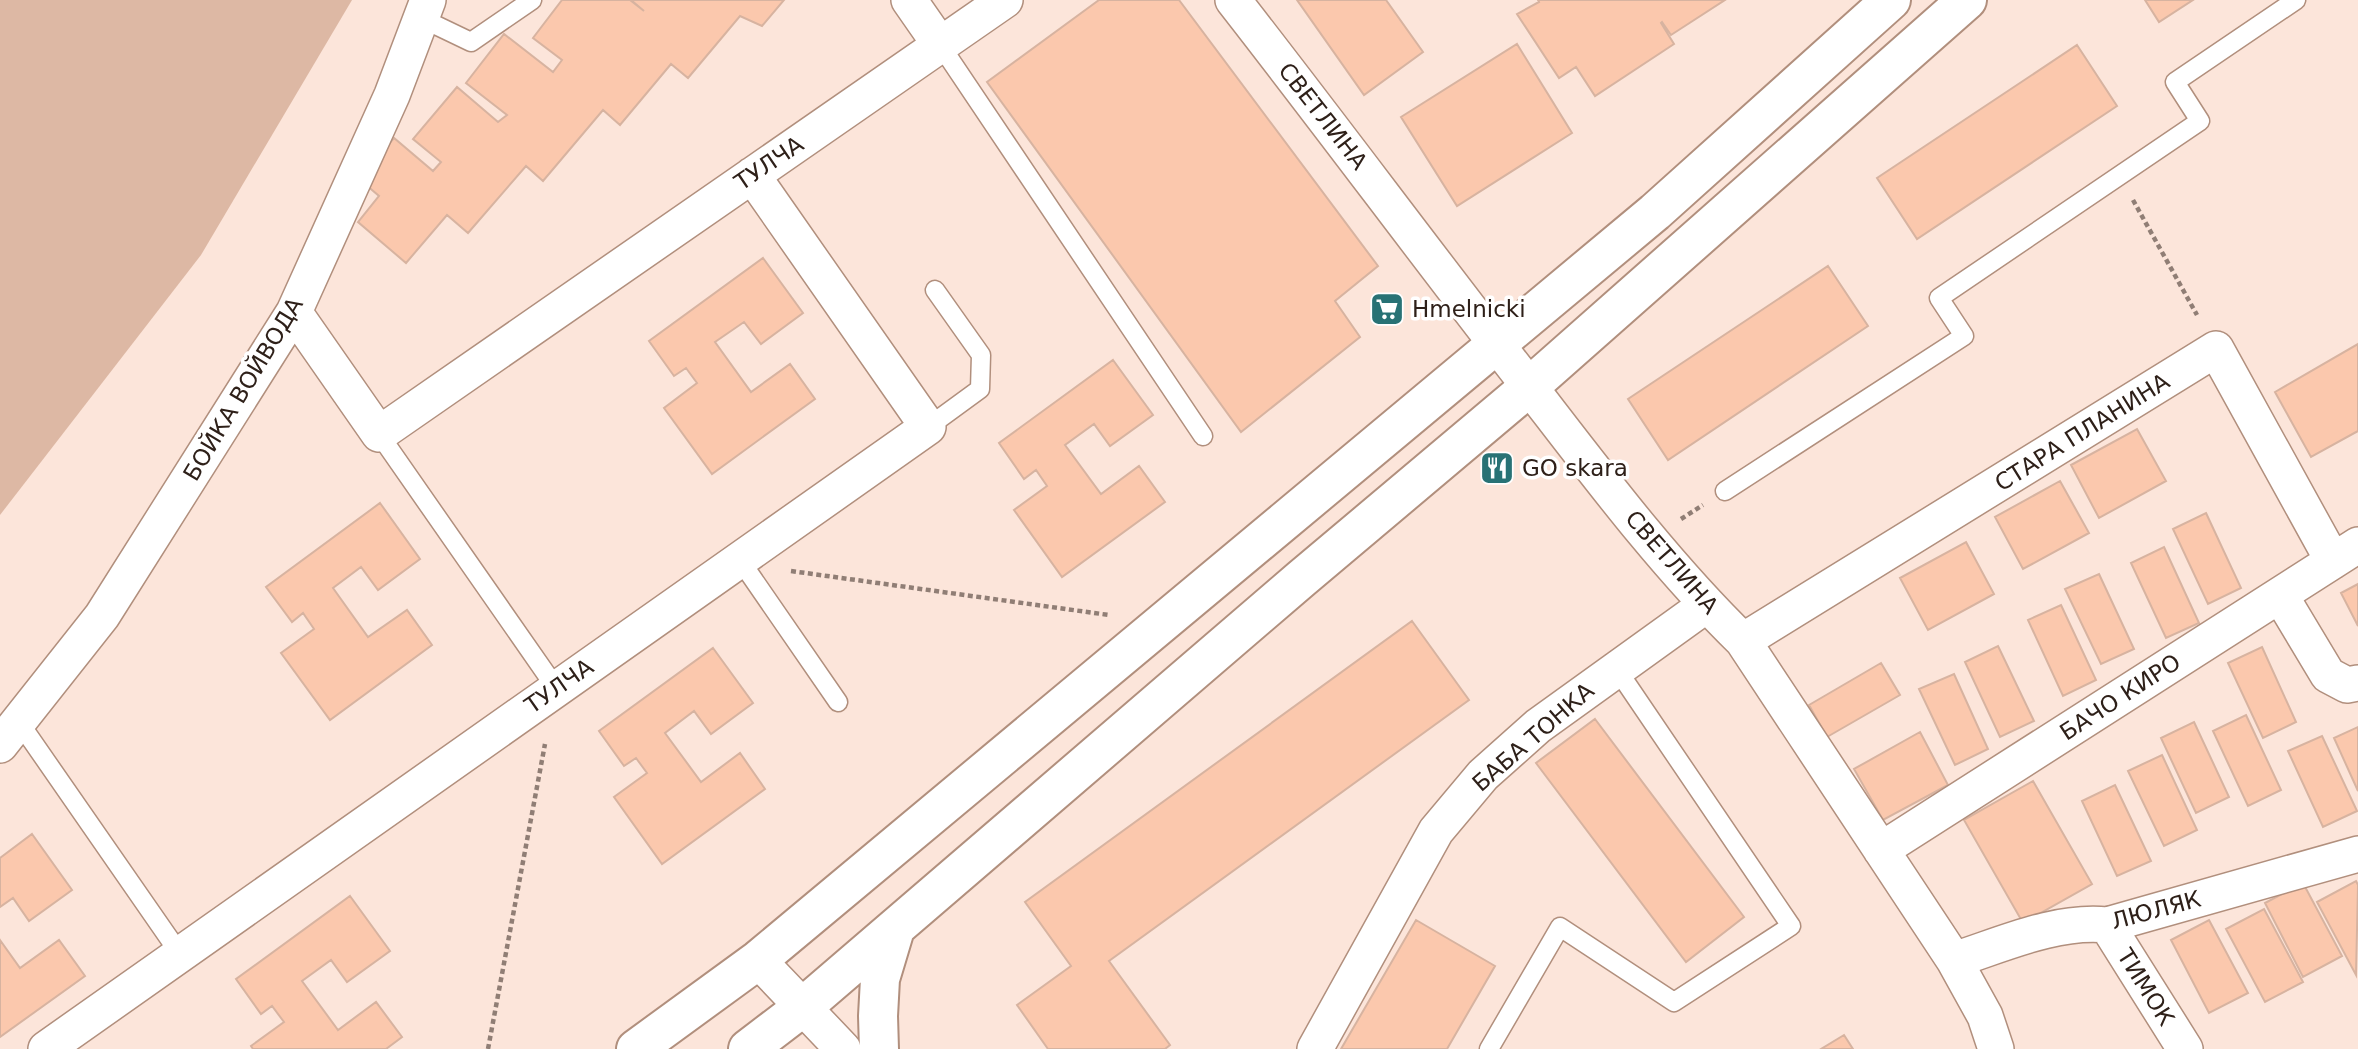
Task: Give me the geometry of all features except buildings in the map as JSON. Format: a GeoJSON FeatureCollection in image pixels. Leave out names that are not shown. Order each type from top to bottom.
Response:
{"type":"FeatureCollection","features":[{"type":"Feature","properties":{"kind":"main road"},"geometry":{"type":"LineString","coordinates":[[636,1049],[758,960],[1496,345],[1655,212],[1891,0]]}},
{"type":"Feature","properties":{"kind":"main road"},"geometry":{"type":"LineString","coordinates":[[748,1049],[803,1007],[1529,387],[1967,0]]}},
{"type":"Feature","properties":{"kind":"main road"},"geometry":{"type":"LineString","coordinates":[[879,1049],[880,979],[895,929]]}},
{"type":"Feature","properties":{"kind":"street"},"geometry":{"type":"LineString","coordinates":[[909,0],[940,46]]}},
{"type":"Feature","properties":{"kind":"street","name":"ТУЛЧА"},"geometry":{"type":"LineString","coordinates":[[379,434],[1005,0]]}},
{"type":"Feature","properties":{"kind":"street","name":"СВЕТЛИНА"},"geometry":{"type":"LineString","coordinates":[[1233,0],[1596,474],[1706,605],[1743,641],[1954,960],[1985,1016],[1997,1049]]}},
{"type":"Feature","properties":{"kind":"street","name":"БОЙКА ВОЙВОДА"},"geometry":{"type":"LineString","coordinates":[[9,734],[102,616],[294,312],[392,95],[425,9]]}},
{"type":"Feature","properties":{"kind":"street"},"geometry":{"type":"LineString","coordinates":[[752,175],[928,427]]}},
{"type":"Feature","properties":{"kind":"street"},"geometry":{"type":"LineString","coordinates":[[294,312],[379,434]]}},
{"type":"Feature","properties":{"kind":"street"},"geometry":{"type":"LineString","coordinates":[[2216,349],[2345,553]]}},
{"type":"Feature","properties":{"kind":"street","name":"СТАРА ПЛАНИНА"},"geometry":{"type":"LineString","coordinates":[[1743,641],[2216,349]]}},
{"type":"Feature","properties":{"kind":"street","name":"ТУЛЧА"},"geometry":{"type":"LineString","coordinates":[[46,1049],[928,427]]}},
{"type":"Feature","properties":{"kind":"street","name":"БАЧО КИРО"},"geometry":{"type":"LineString","coordinates":[[1881,850],[2345,553]]}},
{"type":"Feature","properties":{"kind":"street"},"geometry":{"type":"LineString","coordinates":[[2280,595],[2328,676],[2347,685],[2358,683]]}},
{"type":"Feature","properties":{"kind":"street","name":"БАБА ТОНКА"},"geometry":{"type":"LineString","coordinates":[[1315,1049],[1436,831],[1483,775],[1538,726],[1706,605]]}},
{"type":"Feature","properties":{"kind":"street","name":"ЛЮЛЯК"},"geometry":{"type":"LineString","coordinates":[[1954,960],[2057,928],[2084,923],[2107,925],[2358,854]]}},
{"type":"Feature","properties":{"kind":"street","name":"ТИМОК"},"geometry":{"type":"LineString","coordinates":[[2107,925],[2185,1049]]}},
{"type":"Feature","properties":{"kind":"street"},"geometry":{"type":"LineString","coordinates":[[758,960],[843,1049]]}},
{"type":"Feature","properties":{"kind":"lane"},"geometry":{"type":"LineString","coordinates":[[425,9],[471,42],[531,0]]}},
{"type":"Feature","properties":{"kind":"lane"},"geometry":{"type":"LineString","coordinates":[[1725,491],[1964,336],[1939,298],[2200,121],[2175,82],[2296,0]]}},
{"type":"Feature","properties":{"kind":"lane"},"geometry":{"type":"LineString","coordinates":[[940,46],[1203,436]]}},
{"type":"Feature","properties":{"kind":"lane","name":"ТУЛЧА"},"geometry":{"type":"LineString","coordinates":[[928,427],[980,388],[981,355],[935,290]]}},
{"type":"Feature","properties":{"kind":"lane"},"geometry":{"type":"LineString","coordinates":[[379,434],[556,688]]}},
{"type":"Feature","properties":{"kind":"lane"},"geometry":{"type":"LineString","coordinates":[[740,560],[838,702]]}},
{"type":"Feature","properties":{"kind":"lane"},"geometry":{"type":"LineString","coordinates":[[1489,1049],[1560,927],[1674,1002],[1791,926],[1616,668]]}},
{"type":"Feature","properties":{"kind":"lane"},"geometry":{"type":"LineString","coordinates":[[9,734],[180,954]]}},
{"type":"Feature","properties":{"kind":"path"},"geometry":{"type":"LineString","coordinates":[[2119,175],[2216,349]]}},
{"type":"Feature","properties":{"kind":"path"},"geometry":{"type":"LineString","coordinates":[[1650,538],[1725,491]]}},
{"type":"Feature","properties":{"kind":"path"},"geometry":{"type":"LineString","coordinates":[[740,560],[778,569],[1161,622]]}},
{"type":"Feature","properties":{"kind":"path"},"geometry":{"type":"LineString","coordinates":[[488,1049],[556,688]]}},
{"type":"Feature","properties":{"kind":"shaded area"},"geometry":{"type":"Polygon","coordinates":[[[0,0],[352,0],[201,255],[0,515],[0,0]]]}},
{"type":"Feature","properties":{"kind":"place","name":"Hmelnicki"},"geometry":{"type":"Point","coordinates":[1387,309]}},
{"type":"Feature","properties":{"kind":"place","name":"GO skara"},"geometry":{"type":"Point","coordinates":[1497,468]}}]}
